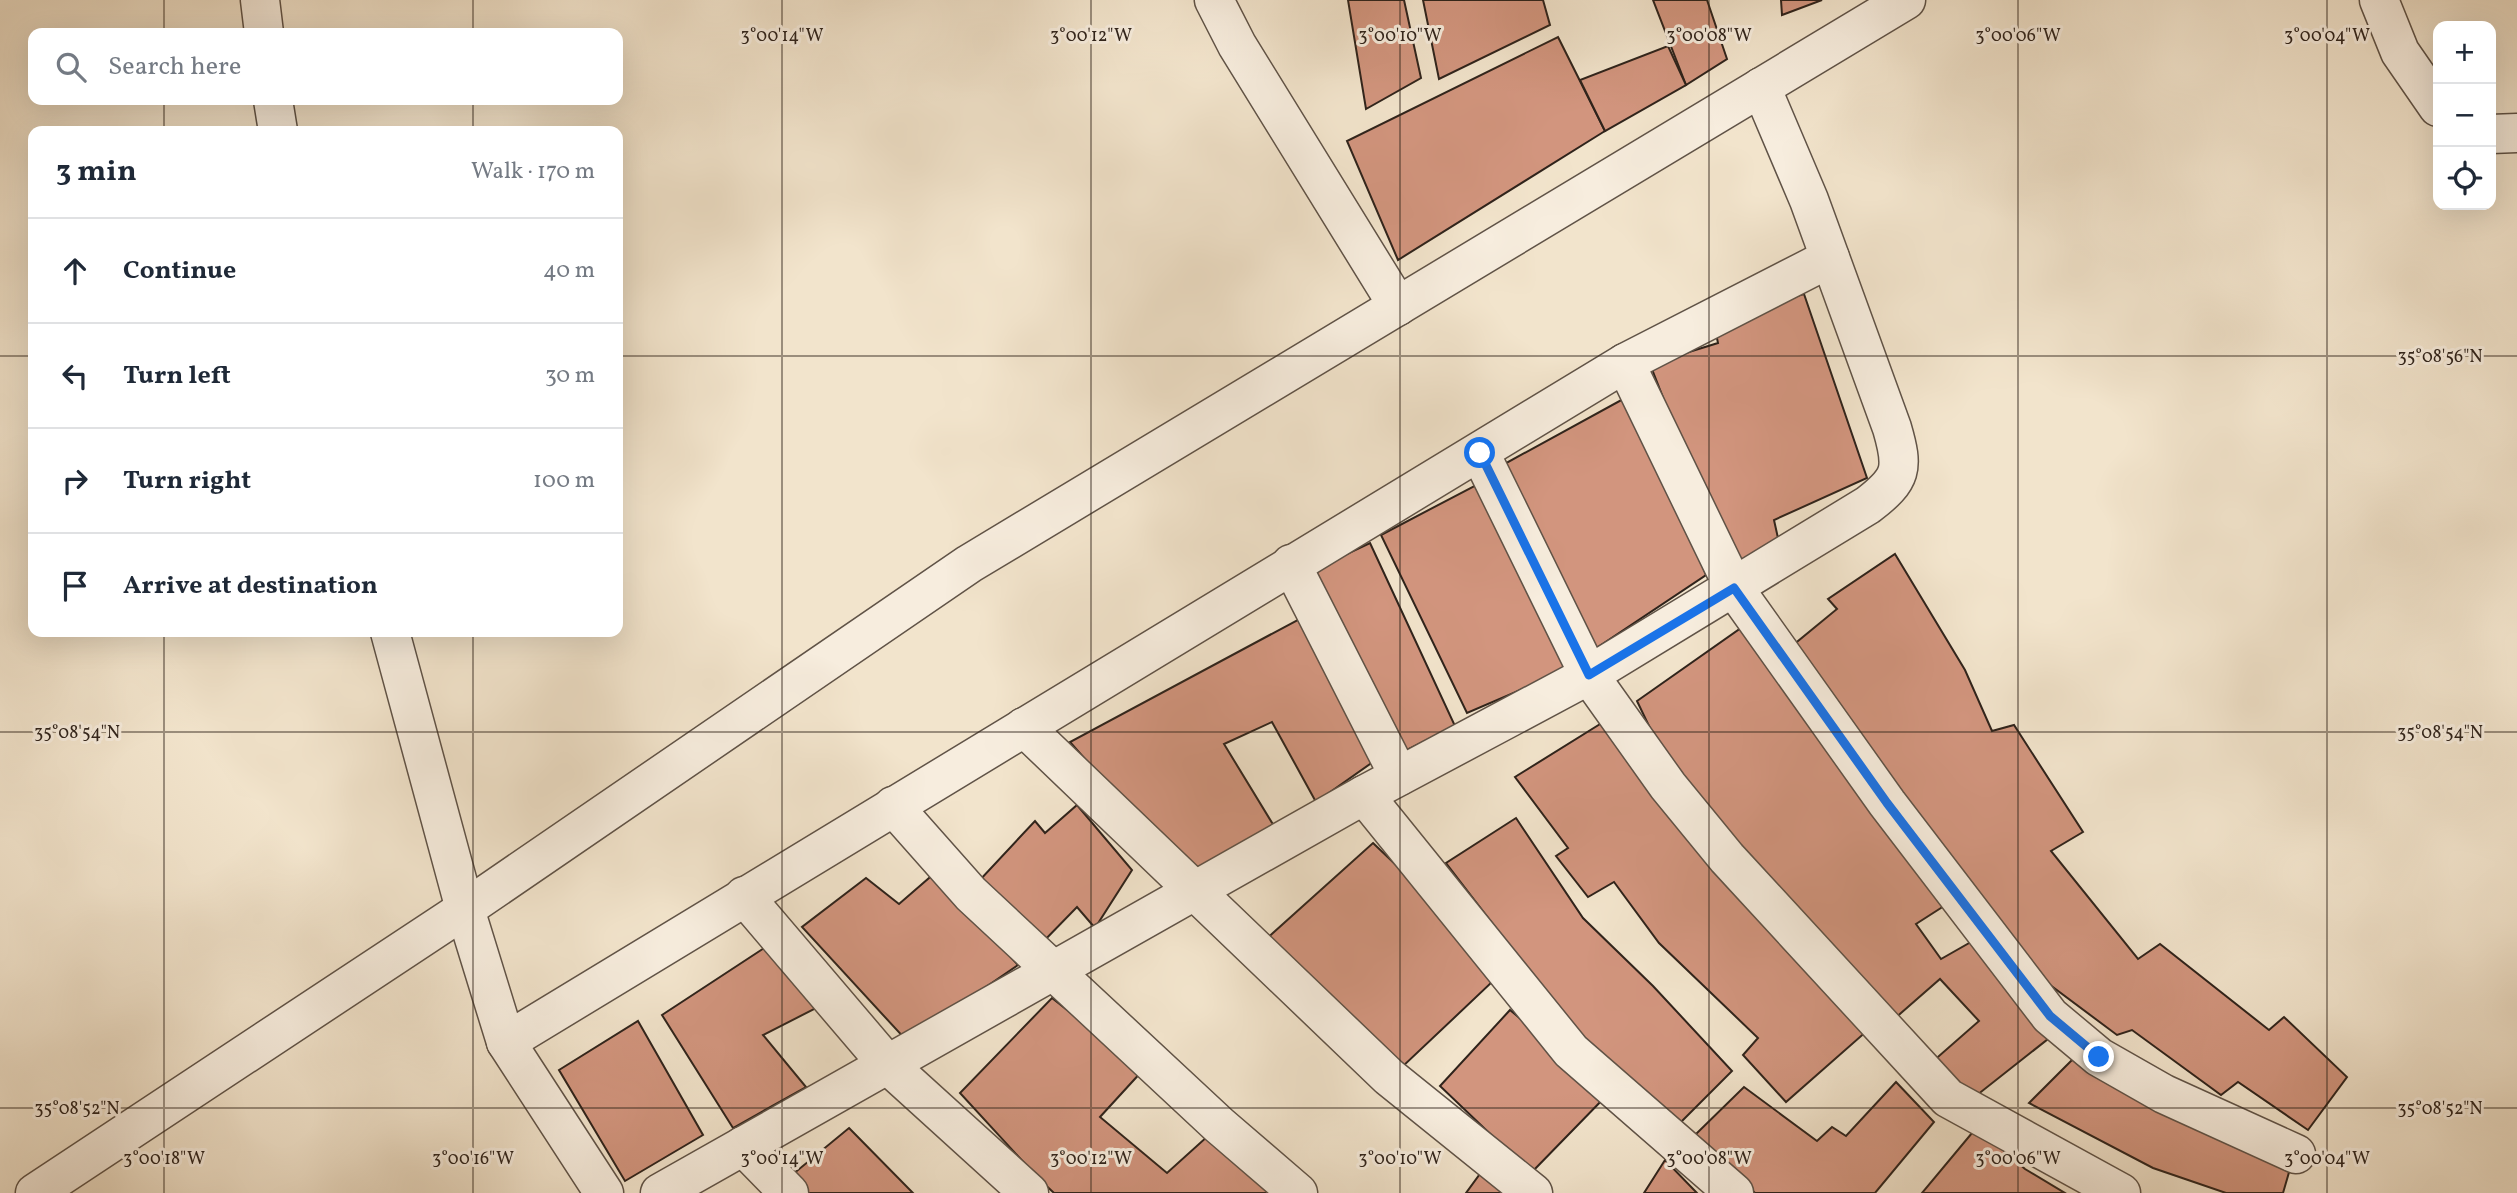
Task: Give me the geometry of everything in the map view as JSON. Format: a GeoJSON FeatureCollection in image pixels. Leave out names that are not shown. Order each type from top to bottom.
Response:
{"type":"FeatureCollection","features":[{"type":"Feature","properties":{"kind":"street"},"geometry":{"type":"LineString","coordinates":[[260,0],[263,28]]}},
{"type":"Feature","properties":{"kind":"street"},"geometry":{"type":"LineString","coordinates":[[1214,0],[1237,45],[1398,306]]}},
{"type":"Feature","properties":{"kind":"street"},"geometry":{"type":"LineString","coordinates":[[35,1193],[465,909],[969,564],[1906,0]]}},
{"type":"Feature","properties":{"kind":"street"},"geometry":{"type":"LineString","coordinates":[[2379,0],[2400,52],[2433,100]]}},
{"type":"Feature","properties":{"kind":"street"},"geometry":{"type":"LineString","coordinates":[[660,1193],[1364,795],[1589,675],[1868,505],[1887,490],[1899,470],[1899,451],[1892,428],[1809,200],[1761,87]]}},
{"type":"Feature","properties":{"kind":"street"},"geometry":{"type":"LineString","coordinates":[[274,105],[277,126]]}},
{"type":"Feature","properties":{"kind":"street"},"geometry":{"type":"LineString","coordinates":[[2496,134],[2517,133]]}},
{"type":"Feature","properties":{"kind":"street"},"geometry":{"type":"LineString","coordinates":[[506,1042],[1625,363],[1830,258]]}},
{"type":"Feature","properties":{"kind":"street"},"geometry":{"type":"LineString","coordinates":[[1625,363],[1734,588],[1887,803],[2050,1016],[2099,1057],[2121,1070],[2164,1094],[2296,1154]]}},
{"type":"Feature","properties":{"kind":"street"},"geometry":{"type":"LineString","coordinates":[[1480,453],[1589,675],[1668,786],[1727,858],[1948,1098],[2121,1193]]}},
{"type":"Feature","properties":{"kind":"street"},"geometry":{"type":"LineString","coordinates":[[1291,564],[1399,776]]}},
{"type":"Feature","properties":{"kind":"street"},"geometry":{"type":"LineString","coordinates":[[391,637],[465,909],[506,1042],[604,1193]]}},
{"type":"Feature","properties":{"kind":"street"},"geometry":{"type":"LineString","coordinates":[[1024,727],[1389,1077],[1533,1193]]}},
{"type":"Feature","properties":{"kind":"street"},"geometry":{"type":"LineString","coordinates":[[1364,795],[1571,1051],[1734,1193]]}},
{"type":"Feature","properties":{"kind":"street"},"geometry":{"type":"LineString","coordinates":[[893,806],[971,894],[1219,1125],[1298,1193]]}},
{"type":"Feature","properties":{"kind":"street"},"geometry":{"type":"LineString","coordinates":[[744,896],[888,1065],[1028,1193]]}},
{"type":"Feature","properties":{"kind":"street"},"geometry":{"type":"LineString","coordinates":[[743,1146],[789,1193]]}},
{"type":"Feature","properties":{"kind":"building"},"geometry":{"type":"Polygon","coordinates":[[[1348,0],[1404,0],[1421,78],[1366,109],[1348,0]]]}},
{"type":"Feature","properties":{"kind":"building"},"geometry":{"type":"Polygon","coordinates":[[[1423,0],[1543,0],[1550,25],[1439,79],[1423,0]]]}},
{"type":"Feature","properties":{"kind":"building"},"geometry":{"type":"Polygon","coordinates":[[[1653,0],[1707,0],[1727,59],[1686,85],[1653,0]]]}},
{"type":"Feature","properties":{"kind":"building"},"geometry":{"type":"Polygon","coordinates":[[[1781,0],[1822,0],[1782,15],[1781,0]]]}},
{"type":"Feature","properties":{"kind":"building"},"geometry":{"type":"Polygon","coordinates":[[[1558,37],[1605,131],[1398,260],[1347,141],[1558,37]]]}},
{"type":"Feature","properties":{"kind":"building"},"geometry":{"type":"Polygon","coordinates":[[[1668,46],[1686,85],[1605,131],[1580,80],[1668,46]]]}},
{"type":"Feature","properties":{"kind":"building"},"geometry":{"type":"Polygon","coordinates":[[[1804,294],[1867,478],[1774,520],[1780,547],[1729,567],[1650,364],[1718,343],[1713,319],[1804,294]]]}},
{"type":"Feature","properties":{"kind":"building"},"geometry":{"type":"Polygon","coordinates":[[[1636,392],[1706,575],[1586,655],[1499,467],[1636,392]]]}},
{"type":"Feature","properties":{"kind":"building"},"geometry":{"type":"Polygon","coordinates":[[[1482,482],[1569,669],[1467,713],[1381,535],[1482,482]]]}},
{"type":"Feature","properties":{"kind":"building"},"geometry":{"type":"Polygon","coordinates":[[[1370,543],[1455,726],[1397,755],[1313,570],[1370,543]]]}},
{"type":"Feature","properties":{"kind":"building"},"geometry":{"type":"Polygon","coordinates":[[[1895,554],[1965,670],[1992,731],[2014,725],[2083,832],[2051,851],[2138,959],[2160,944],[2269,1030],[2284,1017],[2347,1077],[2308,1130],[2238,1082],[2221,1095],[2132,1030],[2117,1035],[2026,967],[1792,646],[1837,609],[1828,599],[1895,554]]]}},
{"type":"Feature","properties":{"kind":"building"},"geometry":{"type":"Polygon","coordinates":[[[1307,615],[1380,757],[1316,802],[1272,722],[1224,744],[1274,826],[1195,884],[1070,742],[1307,615]]]}},
{"type":"Feature","properties":{"kind":"building"},"geometry":{"type":"Polygon","coordinates":[[[1751,621],[1944,906],[1916,924],[1941,959],[1971,942],[2053,1035],[1967,1103],[1931,1063],[1979,1021],[1940,979],[1893,1020],[1685,801],[1637,701],[1751,621]]]}},
{"type":"Feature","properties":{"kind":"building"},"geometry":{"type":"Polygon","coordinates":[[[1613,716],[1868,1030],[1786,1102],[1743,1055],[1758,1038],[1659,943],[1614,882],[1588,897],[1556,856],[1568,848],[1515,777],[1613,716]]]}},
{"type":"Feature","properties":{"kind":"building"},"geometry":{"type":"Polygon","coordinates":[[[1077,805],[1132,870],[1095,928],[1077,907],[1038,947],[978,882],[1035,821],[1045,833],[1077,805]]]}},
{"type":"Feature","properties":{"kind":"building"},"geometry":{"type":"Polygon","coordinates":[[[1516,818],[1583,918],[1653,986],[1732,1071],[1673,1130],[1561,1013],[1446,863],[1516,818]]]}},
{"type":"Feature","properties":{"kind":"building"},"geometry":{"type":"Polygon","coordinates":[[[1373,843],[1420,888],[1492,982],[1400,1069],[1264,941],[1373,843]]]}},
{"type":"Feature","properties":{"kind":"building"},"geometry":{"type":"Polygon","coordinates":[[[936,872],[1018,965],[907,1041],[802,927],[866,878],[899,904],[936,872]]]}},
{"type":"Feature","properties":{"kind":"building"},"geometry":{"type":"Polygon","coordinates":[[[778,939],[828,1002],[763,1035],[806,1087],[733,1128],[662,1015],[778,939]]]}},
{"type":"Feature","properties":{"kind":"building"},"geometry":{"type":"Polygon","coordinates":[[[1052,998],[1143,1070],[1100,1117],[1167,1173],[1209,1135],[1282,1193],[1054,1193],[960,1093],[1052,998]]]}},
{"type":"Feature","properties":{"kind":"building"},"geometry":{"type":"Polygon","coordinates":[[[1510,1010],[1609,1093],[1531,1173],[1440,1086],[1510,1010]]]}},
{"type":"Feature","properties":{"kind":"building"},"geometry":{"type":"Polygon","coordinates":[[[638,1021],[703,1135],[625,1181],[559,1070],[638,1021]]]}},
{"type":"Feature","properties":{"kind":"building"},"geometry":{"type":"Polygon","coordinates":[[[2073,1059],[2292,1162],[2283,1193],[2226,1193],[2153,1168],[2029,1103],[2073,1059]]]}},
{"type":"Feature","properties":{"kind":"building"},"geometry":{"type":"Polygon","coordinates":[[[1896,1082],[1934,1122],[1875,1193],[1755,1193],[1695,1135],[1744,1087],[1817,1141],[1832,1127],[1846,1136],[1896,1082]]]}},
{"type":"Feature","properties":{"kind":"building"},"geometry":{"type":"Polygon","coordinates":[[[1977,1127],[2025,1169],[2065,1193],[1922,1193],[1977,1127]]]}},
{"type":"Feature","properties":{"kind":"building"},"geometry":{"type":"Polygon","coordinates":[[[849,1128],[913,1193],[799,1193],[787,1179],[849,1128]]]}},
{"type":"Feature","properties":{"kind":"building"},"geometry":{"type":"Polygon","coordinates":[[[1665,1160],[1697,1193],[1644,1193],[1665,1160]]]}},
{"type":"Feature","properties":{"kind":"building"},"geometry":{"type":"Polygon","coordinates":[[[1485,1167],[1517,1193],[1466,1193],[1485,1167]]]}},
{"type":"Feature","properties":{"kind":"route"},"geometry":{"type":"LineString","coordinates":[[1480,453],[1589,675],[1734,588],[1887,803],[2050,1016],[2099,1057]]}}]}
